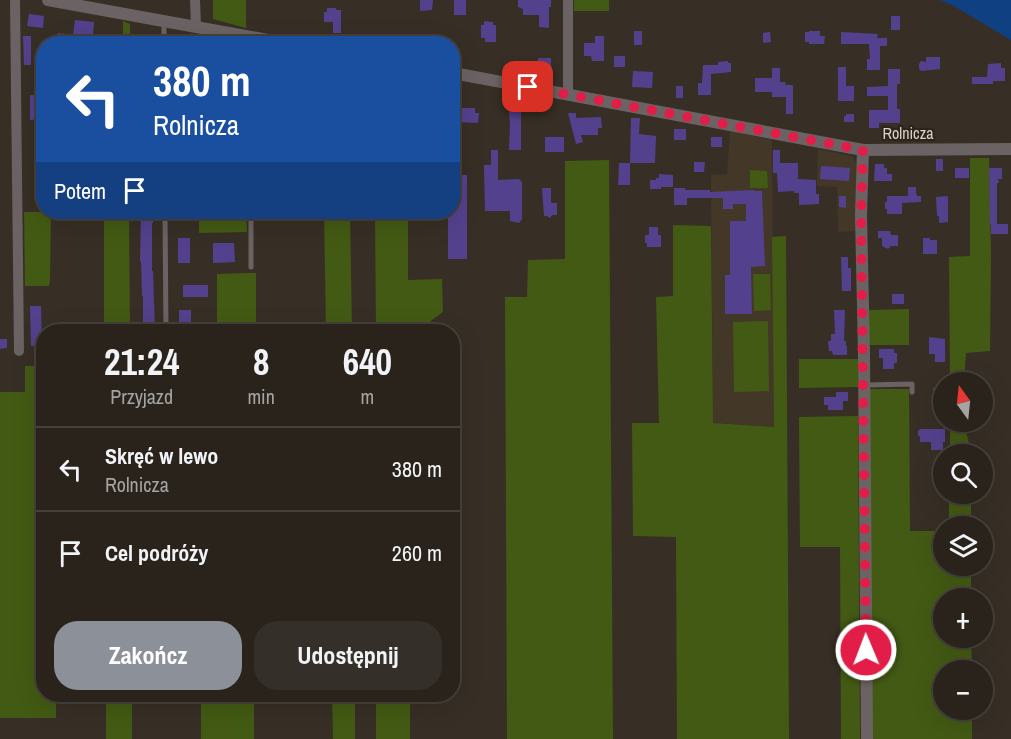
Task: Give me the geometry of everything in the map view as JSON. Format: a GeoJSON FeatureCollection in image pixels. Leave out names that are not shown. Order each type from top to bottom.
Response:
{"type":"FeatureCollection","features":[{"type":"Feature","properties":{"kind":"street"},"geometry":{"type":"LineString","coordinates":[[15,0],[19,351]]}},
{"type":"Feature","properties":{"kind":"street"},"geometry":{"type":"LineString","coordinates":[[48,0],[196,26],[233,36]]}},
{"type":"Feature","properties":{"kind":"street"},"geometry":{"type":"LineString","coordinates":[[195,0],[196,26]]}},
{"type":"Feature","properties":{"kind":"street"},"geometry":{"type":"LineString","coordinates":[[568,0],[568,94]]}},
{"type":"Feature","properties":{"kind":"street","name":"Rolnicza"},"geometry":{"type":"LineString","coordinates":[[460,74],[863,150],[1011,149]]}},
{"type":"Feature","properties":{"kind":"street"},"geometry":{"type":"LineString","coordinates":[[863,150],[861,215],[867,739]]}},
{"type":"Feature","properties":{"kind":"lane"},"geometry":{"type":"LineString","coordinates":[[164,20],[164,36]]}},
{"type":"Feature","properties":{"kind":"lane"},"geometry":{"type":"LineString","coordinates":[[165,219],[166,324]]}},
{"type":"Feature","properties":{"kind":"lane"},"geometry":{"type":"LineString","coordinates":[[250,219],[251,267]]}},
{"type":"Feature","properties":{"kind":"lane"},"geometry":{"type":"LineString","coordinates":[[864,385],[912,384],[912,392]]}},
{"type":"Feature","properties":{"kind":"shaded area"},"geometry":{"type":"Polygon","coordinates":[[[730,131],[772,140],[774,427],[713,423],[711,175],[727,174],[730,131]]]}},
{"type":"Feature","properties":{"kind":"shaded area"},"geometry":{"type":"Polygon","coordinates":[[[818,149],[852,156],[856,163],[857,231],[838,232],[837,187],[817,186],[818,149]]]}},
{"type":"Feature","properties":{"kind":"green space"},"geometry":{"type":"Polygon","coordinates":[[[213,0],[246,0],[246,28],[213,19],[213,0]]]}},
{"type":"Feature","properties":{"kind":"green space"},"geometry":{"type":"Polygon","coordinates":[[[574,0],[609,0],[609,11],[574,11],[574,0]]]}},
{"type":"Feature","properties":{"kind":"green space"},"geometry":{"type":"Polygon","coordinates":[[[123,21],[130,24],[130,36],[123,36],[123,21]]]}},
{"type":"Feature","properties":{"kind":"green space"},"geometry":{"type":"Polygon","coordinates":[[[970,158],[989,158],[990,351],[966,353],[965,372],[950,372],[949,257],[970,256],[970,158]]]}},
{"type":"Feature","properties":{"kind":"green space"},"geometry":{"type":"Polygon","coordinates":[[[609,160],[613,739],[507,739],[505,297],[527,297],[528,260],[565,259],[565,161],[609,160]]]}},
{"type":"Feature","properties":{"kind":"green space"},"geometry":{"type":"Polygon","coordinates":[[[750,170],[767,171],[768,188],[750,188],[750,170]]]}},
{"type":"Feature","properties":{"kind":"green space"},"geometry":{"type":"Polygon","coordinates":[[[24,212],[36,212],[36,219],[51,219],[50,281],[49,286],[25,286],[24,212]]]}},
{"type":"Feature","properties":{"kind":"green space"},"geometry":{"type":"Polygon","coordinates":[[[104,219],[129,219],[130,324],[104,324],[104,219]]]}},
{"type":"Feature","properties":{"kind":"green space"},"geometry":{"type":"Polygon","coordinates":[[[199,219],[246,219],[247,232],[199,233],[199,219]]]}},
{"type":"Feature","properties":{"kind":"green space"},"geometry":{"type":"Polygon","coordinates":[[[324,219],[350,219],[352,324],[326,324],[324,219]]]}},
{"type":"Feature","properties":{"kind":"green space"},"geometry":{"type":"Polygon","coordinates":[[[375,219],[408,219],[408,280],[442,279],[443,312],[427,324],[376,324],[375,219]]]}},
{"type":"Feature","properties":{"kind":"green space"},"geometry":{"type":"Polygon","coordinates":[[[673,225],[711,226],[713,423],[774,427],[772,237],[786,236],[789,739],[677,739],[676,537],[633,536],[632,423],[659,423],[656,297],[673,296],[673,225]]]}},
{"type":"Feature","properties":{"kind":"green space"},"geometry":{"type":"Polygon","coordinates":[[[256,273],[256,324],[199,324],[217,322],[217,274],[256,273]]]}},
{"type":"Feature","properties":{"kind":"green space"},"geometry":{"type":"Polygon","coordinates":[[[753,274],[770,274],[771,310],[754,311],[753,274]]]}},
{"type":"Feature","properties":{"kind":"green space"},"geometry":{"type":"Polygon","coordinates":[[[909,309],[909,345],[869,345],[869,310],[909,309]]]}},
{"type":"Feature","properties":{"kind":"green space"},"geometry":{"type":"Polygon","coordinates":[[[768,321],[769,391],[734,392],[733,322],[768,321]]]}},
{"type":"Feature","properties":{"kind":"green space"},"geometry":{"type":"Polygon","coordinates":[[[799,359],[858,359],[858,387],[799,388],[799,359]]]}},
{"type":"Feature","properties":{"kind":"green space"},"geometry":{"type":"Polygon","coordinates":[[[25,366],[36,366],[36,702],[56,702],[56,718],[0,718],[0,392],[25,392],[25,366]]]}},
{"type":"Feature","properties":{"kind":"green space"},"geometry":{"type":"Polygon","coordinates":[[[869,389],[909,389],[910,531],[933,531],[933,576],[971,576],[971,588],[933,588],[933,648],[971,648],[972,660],[933,660],[933,720],[972,720],[972,739],[871,739],[869,389]]]}},
{"type":"Feature","properties":{"kind":"green space"},"geometry":{"type":"Polygon","coordinates":[[[858,416],[860,739],[841,739],[840,547],[800,547],[799,417],[858,416]]]}},
{"type":"Feature","properties":{"kind":"green space"},"geometry":{"type":"Polygon","coordinates":[[[950,432],[965,432],[969,444],[950,444],[950,432]]]}},
{"type":"Feature","properties":{"kind":"green space"},"geometry":{"type":"Polygon","coordinates":[[[949,504],[971,504],[971,516],[949,516],[949,504]]]}},
{"type":"Feature","properties":{"kind":"green space"},"geometry":{"type":"Polygon","coordinates":[[[106,702],[132,702],[132,739],[106,739],[106,702]]]}},
{"type":"Feature","properties":{"kind":"green space"},"geometry":{"type":"Polygon","coordinates":[[[201,702],[254,702],[254,739],[201,739],[201,702]]]}},
{"type":"Feature","properties":{"kind":"green space"},"geometry":{"type":"Polygon","coordinates":[[[332,702],[355,702],[355,739],[333,739],[332,702]]]}},
{"type":"Feature","properties":{"kind":"green space"},"geometry":{"type":"Polygon","coordinates":[[[376,702],[410,702],[410,739],[376,739],[376,702]]]}},
{"type":"Feature","properties":{"kind":"water"},"geometry":{"type":"Polygon","coordinates":[[[940,0],[1011,0],[1011,40],[952,5],[940,0]]]}},
{"type":"Feature","properties":{"kind":"building"},"geometry":{"type":"Polygon","coordinates":[[[420,0],[433,0],[432,10],[420,11],[420,0]]]}},
{"type":"Feature","properties":{"kind":"building"},"geometry":{"type":"Polygon","coordinates":[[[454,0],[466,0],[466,15],[454,15],[454,0]]]}},
{"type":"Feature","properties":{"kind":"building"},"geometry":{"type":"Polygon","coordinates":[[[518,0],[551,0],[549,28],[539,27],[539,15],[523,15],[523,9],[518,7],[518,0]]]}},
{"type":"Feature","properties":{"kind":"building"},"geometry":{"type":"Polygon","coordinates":[[[327,8],[341,10],[341,33],[333,33],[333,22],[324,22],[324,12],[327,12],[327,8]]]}},
{"type":"Feature","properties":{"kind":"building"},"geometry":{"type":"Polygon","coordinates":[[[29,14],[44,16],[43,28],[27,26],[29,14]]]}},
{"type":"Feature","properties":{"kind":"building"},"geometry":{"type":"Polygon","coordinates":[[[891,16],[900,16],[900,30],[891,30],[891,16]]]}},
{"type":"Feature","properties":{"kind":"building"},"geometry":{"type":"Polygon","coordinates":[[[75,20],[94,22],[93,34],[73,35],[75,20]]]}},
{"type":"Feature","properties":{"kind":"building"},"geometry":{"type":"Polygon","coordinates":[[[484,21],[493,22],[493,25],[496,25],[496,42],[485,42],[485,38],[481,38],[481,25],[484,25],[484,21]]]}},
{"type":"Feature","properties":{"kind":"building"},"geometry":{"type":"Polygon","coordinates":[[[634,31],[642,31],[642,45],[634,45],[634,31]]]}},
{"type":"Feature","properties":{"kind":"building"},"geometry":{"type":"Polygon","coordinates":[[[820,31],[820,36],[825,36],[824,44],[805,42],[805,32],[820,31]]]}},
{"type":"Feature","properties":{"kind":"building"},"geometry":{"type":"Polygon","coordinates":[[[770,32],[771,42],[763,43],[763,33],[770,32]]]}},
{"type":"Feature","properties":{"kind":"building"},"geometry":{"type":"Polygon","coordinates":[[[841,32],[878,34],[877,38],[887,38],[887,46],[880,46],[880,70],[867,70],[867,59],[870,59],[869,44],[841,44],[841,32]]]}},
{"type":"Feature","properties":{"kind":"building"},"geometry":{"type":"Polygon","coordinates":[[[23,36],[31,36],[31,65],[24,65],[23,36]]]}},
{"type":"Feature","properties":{"kind":"building"},"geometry":{"type":"Polygon","coordinates":[[[595,36],[604,36],[604,61],[592,61],[591,56],[584,56],[584,43],[595,43],[595,36]]]}},
{"type":"Feature","properties":{"kind":"building"},"geometry":{"type":"Polygon","coordinates":[[[614,56],[625,56],[625,67],[614,67],[614,56]]]}},
{"type":"Feature","properties":{"kind":"building"},"geometry":{"type":"Polygon","coordinates":[[[926,57],[940,57],[940,69],[921,71],[919,64],[921,61],[926,62],[926,57]]]}},
{"type":"Feature","properties":{"kind":"building"},"geometry":{"type":"Polygon","coordinates":[[[538,58],[551,58],[551,72],[537,74],[538,58]]]}},
{"type":"Feature","properties":{"kind":"building"},"geometry":{"type":"Polygon","coordinates":[[[718,62],[731,63],[731,72],[711,74],[711,95],[698,95],[698,83],[702,83],[703,65],[718,65],[718,62]]]}},
{"type":"Feature","properties":{"kind":"building"},"geometry":{"type":"Polygon","coordinates":[[[1001,63],[1001,68],[1005,68],[1005,81],[993,81],[993,84],[972,84],[972,77],[987,77],[988,64],[1001,63]]]}},
{"type":"Feature","properties":{"kind":"building"},"geometry":{"type":"Polygon","coordinates":[[[838,67],[846,67],[846,86],[854,86],[854,101],[838,101],[838,67]]]}},
{"type":"Feature","properties":{"kind":"building"},"geometry":{"type":"Polygon","coordinates":[[[772,68],[780,68],[780,82],[785,82],[786,86],[793,86],[793,114],[786,114],[786,97],[772,97],[772,92],[755,92],[755,78],[772,78],[772,68]]]}},
{"type":"Feature","properties":{"kind":"building"},"geometry":{"type":"Polygon","coordinates":[[[888,69],[900,69],[900,84],[897,84],[897,109],[900,109],[900,123],[879,123],[879,128],[869,128],[869,110],[888,110],[888,96],[867,96],[867,87],[888,86],[888,69]]]}},
{"type":"Feature","properties":{"kind":"building"},"geometry":{"type":"Polygon","coordinates":[[[633,71],[653,72],[652,88],[632,87],[633,71]]]}},
{"type":"Feature","properties":{"kind":"building"},"geometry":{"type":"Polygon","coordinates":[[[676,86],[683,86],[683,98],[676,98],[676,86]]]}},
{"type":"Feature","properties":{"kind":"building"},"geometry":{"type":"Polygon","coordinates":[[[30,95],[36,95],[36,120],[30,120],[30,95]]]}},
{"type":"Feature","properties":{"kind":"building"},"geometry":{"type":"Polygon","coordinates":[[[510,106],[521,106],[521,150],[509,150],[510,106]]]}},
{"type":"Feature","properties":{"kind":"building"},"geometry":{"type":"Polygon","coordinates":[[[460,108],[475,108],[475,113],[479,113],[478,123],[460,122],[460,108]]]}},
{"type":"Feature","properties":{"kind":"building"},"geometry":{"type":"Polygon","coordinates":[[[568,113],[576,113],[576,118],[601,117],[602,128],[598,128],[598,135],[581,135],[583,142],[576,144],[568,113]]]}},
{"type":"Feature","properties":{"kind":"building"},"geometry":{"type":"Polygon","coordinates":[[[846,114],[854,114],[854,122],[844,122],[846,114]]]}},
{"type":"Feature","properties":{"kind":"building"},"geometry":{"type":"Polygon","coordinates":[[[631,118],[640,118],[639,134],[656,136],[655,163],[630,163],[631,118]]]}},
{"type":"Feature","properties":{"kind":"building"},"geometry":{"type":"Polygon","coordinates":[[[674,129],[686,129],[686,140],[674,140],[674,129]]]}},
{"type":"Feature","properties":{"kind":"building"},"geometry":{"type":"Polygon","coordinates":[[[545,137],[564,137],[564,152],[545,152],[545,137]]]}},
{"type":"Feature","properties":{"kind":"building"},"geometry":{"type":"Polygon","coordinates":[[[711,137],[722,137],[722,147],[711,147],[711,137]]]}},
{"type":"Feature","properties":{"kind":"building"},"geometry":{"type":"Polygon","coordinates":[[[491,150],[498,150],[498,180],[519,179],[522,182],[522,219],[519,223],[510,221],[510,211],[485,211],[484,165],[491,165],[491,150]]]}},
{"type":"Feature","properties":{"kind":"building"},"geometry":{"type":"Polygon","coordinates":[[[773,150],[780,150],[780,163],[798,163],[798,179],[816,180],[819,204],[799,205],[799,193],[778,192],[777,173],[773,173],[773,150]]]}},
{"type":"Feature","properties":{"kind":"building"},"geometry":{"type":"Polygon","coordinates":[[[936,159],[943,159],[943,171],[936,171],[936,159]]]}},
{"type":"Feature","properties":{"kind":"building"},"geometry":{"type":"Polygon","coordinates":[[[694,162],[705,162],[704,172],[694,172],[694,162]]]}},
{"type":"Feature","properties":{"kind":"building"},"geometry":{"type":"Polygon","coordinates":[[[619,163],[630,163],[630,185],[618,185],[619,163]]]}},
{"type":"Feature","properties":{"kind":"building"},"geometry":{"type":"Polygon","coordinates":[[[875,164],[884,164],[887,174],[892,174],[892,181],[874,181],[875,164]]]}},
{"type":"Feature","properties":{"kind":"building"},"geometry":{"type":"Polygon","coordinates":[[[821,166],[850,168],[849,181],[820,179],[821,166]]]}},
{"type":"Feature","properties":{"kind":"building"},"geometry":{"type":"Polygon","coordinates":[[[955,168],[969,168],[969,178],[955,178],[955,168]]]}},
{"type":"Feature","properties":{"kind":"building"},"geometry":{"type":"Polygon","coordinates":[[[989,168],[1002,168],[1002,179],[998,179],[999,183],[997,183],[997,224],[990,224],[989,168]]]}},
{"type":"Feature","properties":{"kind":"building"},"geometry":{"type":"Polygon","coordinates":[[[659,174],[673,175],[673,187],[650,189],[650,180],[659,178],[659,174]]]}},
{"type":"Feature","properties":{"kind":"building"},"geometry":{"type":"Polygon","coordinates":[[[460,175],[467,175],[467,259],[448,259],[448,219],[460,219],[460,175]]]}},
{"type":"Feature","properties":{"kind":"building"},"geometry":{"type":"Polygon","coordinates":[[[908,187],[916,187],[916,194],[921,196],[921,202],[902,203],[902,214],[887,214],[885,202],[887,202],[887,196],[908,196],[908,187]]]}},
{"type":"Feature","properties":{"kind":"building"},"geometry":{"type":"Polygon","coordinates":[[[542,188],[551,188],[551,203],[557,203],[557,215],[552,215],[550,218],[544,216],[542,188]]]}},
{"type":"Feature","properties":{"kind":"building"},"geometry":{"type":"Polygon","coordinates":[[[674,188],[710,190],[710,192],[762,191],[765,266],[751,267],[752,314],[725,314],[725,275],[730,275],[730,221],[746,221],[746,204],[733,204],[733,209],[723,209],[723,198],[687,198],[687,205],[674,205],[674,188]]]}},
{"type":"Feature","properties":{"kind":"building"},"geometry":{"type":"Polygon","coordinates":[[[839,196],[846,196],[846,208],[839,207],[839,196]]]}},
{"type":"Feature","properties":{"kind":"building"},"geometry":{"type":"Polygon","coordinates":[[[948,196],[948,222],[939,223],[936,197],[948,196]]]}},
{"type":"Feature","properties":{"kind":"building"},"geometry":{"type":"Polygon","coordinates":[[[141,219],[153,219],[152,271],[155,324],[143,324],[141,219]]]}},
{"type":"Feature","properties":{"kind":"building"},"geometry":{"type":"Polygon","coordinates":[[[991,224],[1008,224],[1008,234],[991,234],[991,224]]]}},
{"type":"Feature","properties":{"kind":"building"},"geometry":{"type":"Polygon","coordinates":[[[649,227],[658,227],[661,247],[647,247],[645,235],[649,235],[649,227]]]}},
{"type":"Feature","properties":{"kind":"building"},"geometry":{"type":"Polygon","coordinates":[[[878,231],[890,231],[891,235],[898,235],[898,246],[891,246],[888,249],[882,246],[882,238],[878,238],[878,231]]]}},
{"type":"Feature","properties":{"kind":"building"},"geometry":{"type":"Polygon","coordinates":[[[178,238],[190,238],[190,263],[178,263],[178,238]]]}},
{"type":"Feature","properties":{"kind":"building"},"geometry":{"type":"Polygon","coordinates":[[[923,238],[937,240],[937,254],[923,254],[923,238]]]}},
{"type":"Feature","properties":{"kind":"building"},"geometry":{"type":"Polygon","coordinates":[[[213,243],[234,243],[235,262],[213,263],[213,243]]]}},
{"type":"Feature","properties":{"kind":"building"},"geometry":{"type":"Polygon","coordinates":[[[841,257],[848,257],[848,268],[851,268],[851,291],[842,291],[841,257]]]}},
{"type":"Feature","properties":{"kind":"building"},"geometry":{"type":"Polygon","coordinates":[[[183,285],[208,285],[208,297],[183,297],[183,285]]]}},
{"type":"Feature","properties":{"kind":"building"},"geometry":{"type":"Polygon","coordinates":[[[892,294],[904,294],[904,304],[892,304],[892,294]]]}},
{"type":"Feature","properties":{"kind":"building"},"geometry":{"type":"Polygon","coordinates":[[[30,306],[41,306],[41,324],[36,324],[36,346],[31,346],[30,306]]]}},
{"type":"Feature","properties":{"kind":"building"},"geometry":{"type":"Polygon","coordinates":[[[179,310],[191,310],[191,324],[179,324],[179,310]]]}},
{"type":"Feature","properties":{"kind":"building"},"geometry":{"type":"Polygon","coordinates":[[[834,310],[845,310],[844,341],[846,341],[847,355],[833,355],[832,351],[829,351],[828,341],[831,341],[831,334],[835,334],[834,310]]]}},
{"type":"Feature","properties":{"kind":"building"},"geometry":{"type":"Polygon","coordinates":[[[929,337],[945,339],[945,362],[935,362],[935,354],[929,354],[929,337]]]}},
{"type":"Feature","properties":{"kind":"building"},"geometry":{"type":"Polygon","coordinates":[[[0,339],[7,339],[7,348],[0,349],[0,339]]]}},
{"type":"Feature","properties":{"kind":"building"},"geometry":{"type":"Polygon","coordinates":[[[879,349],[894,349],[894,353],[897,353],[897,363],[894,363],[894,369],[883,369],[883,358],[879,358],[879,349]]]}},
{"type":"Feature","properties":{"kind":"building"},"geometry":{"type":"Polygon","coordinates":[[[836,392],[848,392],[848,401],[843,401],[843,410],[828,410],[828,405],[824,405],[824,397],[836,397],[836,392]]]}},
{"type":"Feature","properties":{"kind":"building"},"geometry":{"type":"Polygon","coordinates":[[[933,429],[933,432],[945,432],[945,442],[933,444],[933,450],[931,450],[931,442],[920,442],[918,431],[933,429]]]}},
{"type":"Feature","properties":{"kind":"route"},"geometry":{"type":"LineString","coordinates":[[528,87],[863,150],[861,215],[866,650]]}}]}
